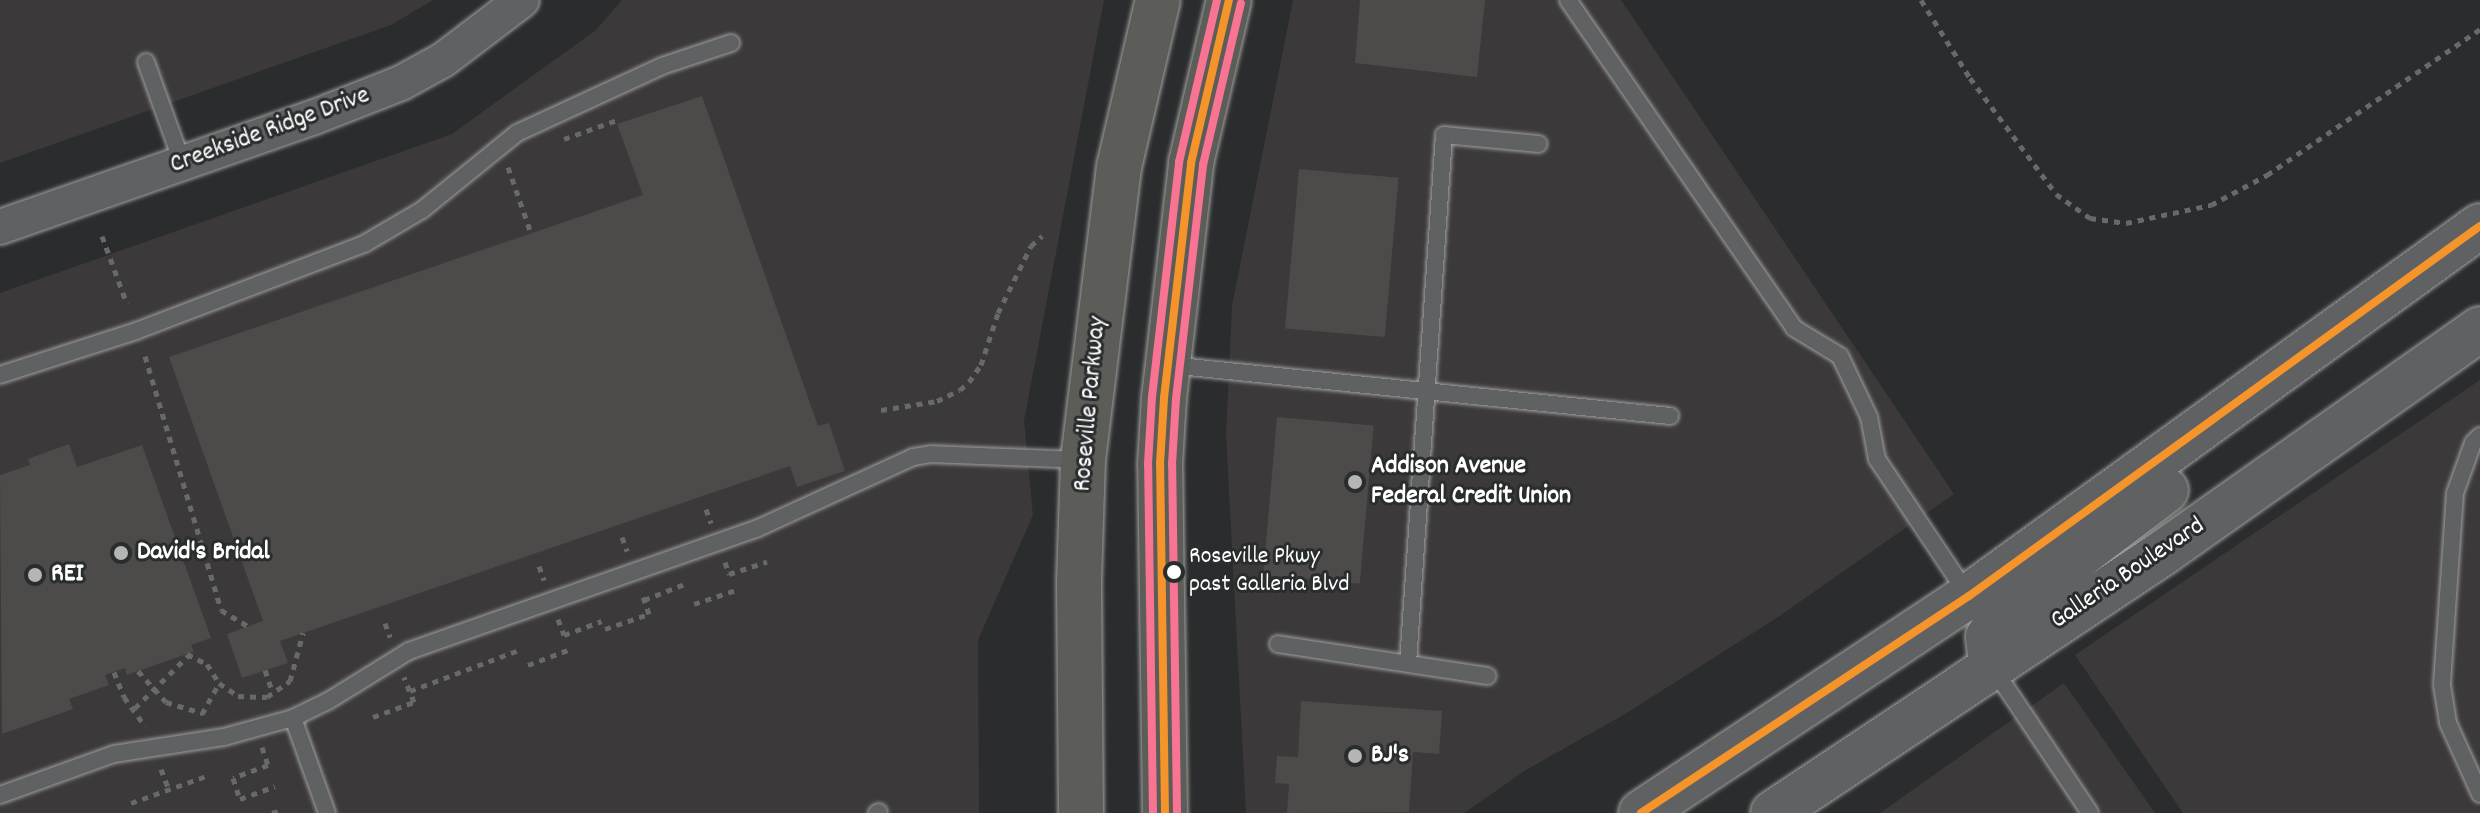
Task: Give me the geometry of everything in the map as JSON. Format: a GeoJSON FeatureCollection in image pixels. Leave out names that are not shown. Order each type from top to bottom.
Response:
{"type":"FeatureCollection","features":[{"type":"Feature","properties":{"kind":"main road","name":"Roseville Parkway"},"geometry":{"type":"LineString","coordinates":[[1081,813],[1079,581],[1083,460],[1119,167],[1158,0]]}},
{"type":"Feature","properties":{"kind":"main road"},"geometry":{"type":"LineString","coordinates":[[1168,813],[1163,764],[1160,464],[1167,365],[1191,163],[1229,0]]}},
{"type":"Feature","properties":{"kind":"main road"},"geometry":{"type":"LineString","coordinates":[[1641,813],[1969,596],[2480,226]]}},
{"type":"Feature","properties":{"kind":"main road","name":"Galleria Boulevard"},"geometry":{"type":"LineString","coordinates":[[1773,813],[2164,552],[2480,329]]}},
{"type":"Feature","properties":{"kind":"main road"},"geometry":{"type":"LineString","coordinates":[[1991,665],[1988,637],[2001,615],[2246,431],[2282,370]]}},
{"type":"Feature","properties":{"kind":"street","name":"Creekside Ridge Drive"},"geometry":{"type":"LineString","coordinates":[[0,227],[312,118],[401,83],[443,60],[522,0]]}},
{"type":"Feature","properties":{"kind":"lane"},"geometry":{"type":"LineString","coordinates":[[1568,0],[1794,328],[1840,356],[1869,417],[1877,459],[1969,596]]}},
{"type":"Feature","properties":{"kind":"lane"},"geometry":{"type":"LineString","coordinates":[[0,375],[136,331],[364,244],[422,210],[517,133],[662,66],[731,43]]}},
{"type":"Feature","properties":{"kind":"lane"},"geometry":{"type":"LineString","coordinates":[[146,62],[182,162]]}},
{"type":"Feature","properties":{"kind":"lane"},"geometry":{"type":"LineString","coordinates":[[1408,663],[1424,392],[1444,135],[1539,144]]}},
{"type":"Feature","properties":{"kind":"lane"},"geometry":{"type":"LineString","coordinates":[[1167,365],[1670,416]]}},
{"type":"Feature","properties":{"kind":"lane"},"geometry":{"type":"LineString","coordinates":[[2480,436],[2473,443],[2455,493],[2442,685],[2448,723],[2480,794]]}},
{"type":"Feature","properties":{"kind":"lane"},"geometry":{"type":"LineString","coordinates":[[0,795],[114,754],[188,742],[293,718],[328,701],[409,651],[756,529],[913,457],[931,454],[1083,460]]}},
{"type":"Feature","properties":{"kind":"lane"},"geometry":{"type":"LineString","coordinates":[[1278,644],[1488,676]]}},
{"type":"Feature","properties":{"kind":"lane"},"geometry":{"type":"LineString","coordinates":[[1991,665],[2090,813]]}},
{"type":"Feature","properties":{"kind":"lane"},"geometry":{"type":"LineString","coordinates":[[293,718],[327,813]]}},
{"type":"Feature","properties":{"kind":"path"},"geometry":{"type":"LineString","coordinates":[[1921,0],[1970,78],[2056,194],[2090,218],[2126,223],[2211,205],[2267,175],[2480,29]]}},
{"type":"Feature","properties":{"kind":"path"},"geometry":{"type":"LineString","coordinates":[[563,139],[620,119]]}},
{"type":"Feature","properties":{"kind":"path"},"geometry":{"type":"LineString","coordinates":[[505,160],[531,233]]}},
{"type":"Feature","properties":{"kind":"path"},"geometry":{"type":"LineString","coordinates":[[102,236],[127,304]]}},
{"type":"Feature","properties":{"kind":"path"},"geometry":{"type":"LineString","coordinates":[[881,410],[937,401],[969,382],[981,365],[992,328],[1031,246],[1042,236]]}},
{"type":"Feature","properties":{"kind":"path"},"geometry":{"type":"LineString","coordinates":[[145,356],[221,610],[249,627]]}},
{"type":"Feature","properties":{"kind":"path"},"geometry":{"type":"LineString","coordinates":[[644,600],[687,583]]}},
{"type":"Feature","properties":{"kind":"path"},"geometry":{"type":"LineString","coordinates":[[694,604],[736,590]]}},
{"type":"Feature","properties":{"kind":"path"},"geometry":{"type":"LineString","coordinates":[[135,708],[187,655],[207,664],[219,683],[238,696],[250,699],[273,693],[292,676],[303,633]]}},
{"type":"Feature","properties":{"kind":"path"},"geometry":{"type":"LineString","coordinates":[[410,691],[522,649]]}},
{"type":"Feature","properties":{"kind":"path"},"geometry":{"type":"LineString","coordinates":[[528,665],[568,650]]}},
{"type":"Feature","properties":{"kind":"path"},"geometry":{"type":"LineString","coordinates":[[265,670],[273,693]]}},
{"type":"Feature","properties":{"kind":"path"},"geometry":{"type":"LineString","coordinates":[[138,671],[153,691],[180,708],[203,713]]}},
{"type":"Feature","properties":{"kind":"path"},"geometry":{"type":"LineString","coordinates":[[114,672],[124,697],[135,708],[145,726]]}},
{"type":"Feature","properties":{"kind":"path"},"geometry":{"type":"LineString","coordinates":[[188,742],[219,683]]}},
{"type":"Feature","properties":{"kind":"path"},"geometry":{"type":"LineString","coordinates":[[255,728],[268,765],[233,778],[240,799],[275,786]]}},
{"type":"Feature","properties":{"kind":"path"},"geometry":{"type":"LineString","coordinates":[[131,803],[209,775]]}},
{"type":"Feature","properties":{"kind":"shaded area"},"geometry":{"type":"Polygon","coordinates":[[[0,0],[433,0],[391,25],[0,163],[0,0]]]}},
{"type":"Feature","properties":{"kind":"shaded area"},"geometry":{"type":"Polygon","coordinates":[[[622,0],[1104,0],[1024,421],[1033,515],[978,640],[979,813],[0,813],[0,293],[452,134],[596,30],[622,0]]]}},
{"type":"Feature","properties":{"kind":"shaded area"},"geometry":{"type":"Polygon","coordinates":[[[1293,0],[1621,0],[1954,494],[1775,619],[1625,714],[1526,770],[1464,813],[1246,813],[1226,434],[1232,306],[1293,0]]]}},
{"type":"Feature","properties":{"kind":"shaded area"},"geometry":{"type":"Polygon","coordinates":[[[2480,380],[2480,813],[2183,813],[2075,655],[2480,380]]]}},
{"type":"Feature","properties":{"kind":"shaded area"},"geometry":{"type":"Polygon","coordinates":[[[2064,683],[2155,813],[1880,813],[2064,683]]]}},
{"type":"Feature","properties":{"kind":"building"},"geometry":{"type":"Polygon","coordinates":[[[1360,0],[1485,0],[1477,77],[1355,63],[1360,0]]]}},
{"type":"Feature","properties":{"kind":"building"},"geometry":{"type":"Polygon","coordinates":[[[702,96],[818,426],[829,423],[845,471],[797,487],[790,466],[280,641],[288,663],[242,678],[227,634],[263,621],[169,357],[643,195],[617,124],[702,96]]]}},
{"type":"Feature","properties":{"kind":"building"},"geometry":{"type":"Polygon","coordinates":[[[1299,169],[1399,178],[1385,337],[1285,328],[1299,169]]]}},
{"type":"Feature","properties":{"kind":"building"},"geometry":{"type":"Polygon","coordinates":[[[1277,417],[1374,425],[1360,584],[1263,575],[1277,417]]]}},
{"type":"Feature","properties":{"kind":"building"},"geometry":{"type":"Polygon","coordinates":[[[69,444],[77,467],[142,445],[211,638],[191,645],[194,652],[127,675],[125,668],[105,675],[109,685],[69,699],[73,709],[2,734],[0,475],[30,465],[28,459],[69,444]]]}},
{"type":"Feature","properties":{"kind":"building","name":"BJ's"},"geometry":{"type":"Polygon","coordinates":[[[1301,701],[1442,711],[1439,754],[1413,752],[1409,812],[1287,813],[1289,784],[1275,783],[1277,756],[1298,757],[1301,701]]]}},
{"type":"Feature","properties":{"kind":"transit line"},"geometry":{"type":"LineString","coordinates":[[1153,813],[1148,464],[1152,397],[1179,162],[1217,0]]}},
{"type":"Feature","properties":{"kind":"transit line"},"geometry":{"type":"LineString","coordinates":[[1165,813],[1160,464],[1164,398],[1191,163],[1229,0]]}},
{"type":"Feature","properties":{"kind":"transit line"},"geometry":{"type":"LineString","coordinates":[[1177,813],[1172,464],[1176,399],[1203,165],[1241,3]]}},
{"type":"Feature","properties":{"kind":"transit line"},"geometry":{"type":"LineString","coordinates":[[1641,813],[1969,596],[2480,226]]}},
{"type":"Feature","properties":{"kind":"place","name":"Addison Avenue Federal Credit Union"},"geometry":{"type":"Point","coordinates":[1355,482]}},
{"type":"Feature","properties":{"kind":"place","name":"David's Bridal"},"geometry":{"type":"Point","coordinates":[121,553]}},
{"type":"Feature","properties":{"kind":"place","name":"Roseville Pkwy past Galleria Blvd"},"geometry":{"type":"Point","coordinates":[1174,572]}},
{"type":"Feature","properties":{"kind":"place","name":"REI"},"geometry":{"type":"Point","coordinates":[35,575]}},
{"type":"Feature","properties":{"kind":"place","name":"BJ's"},"geometry":{"type":"Point","coordinates":[1355,756]}}]}
